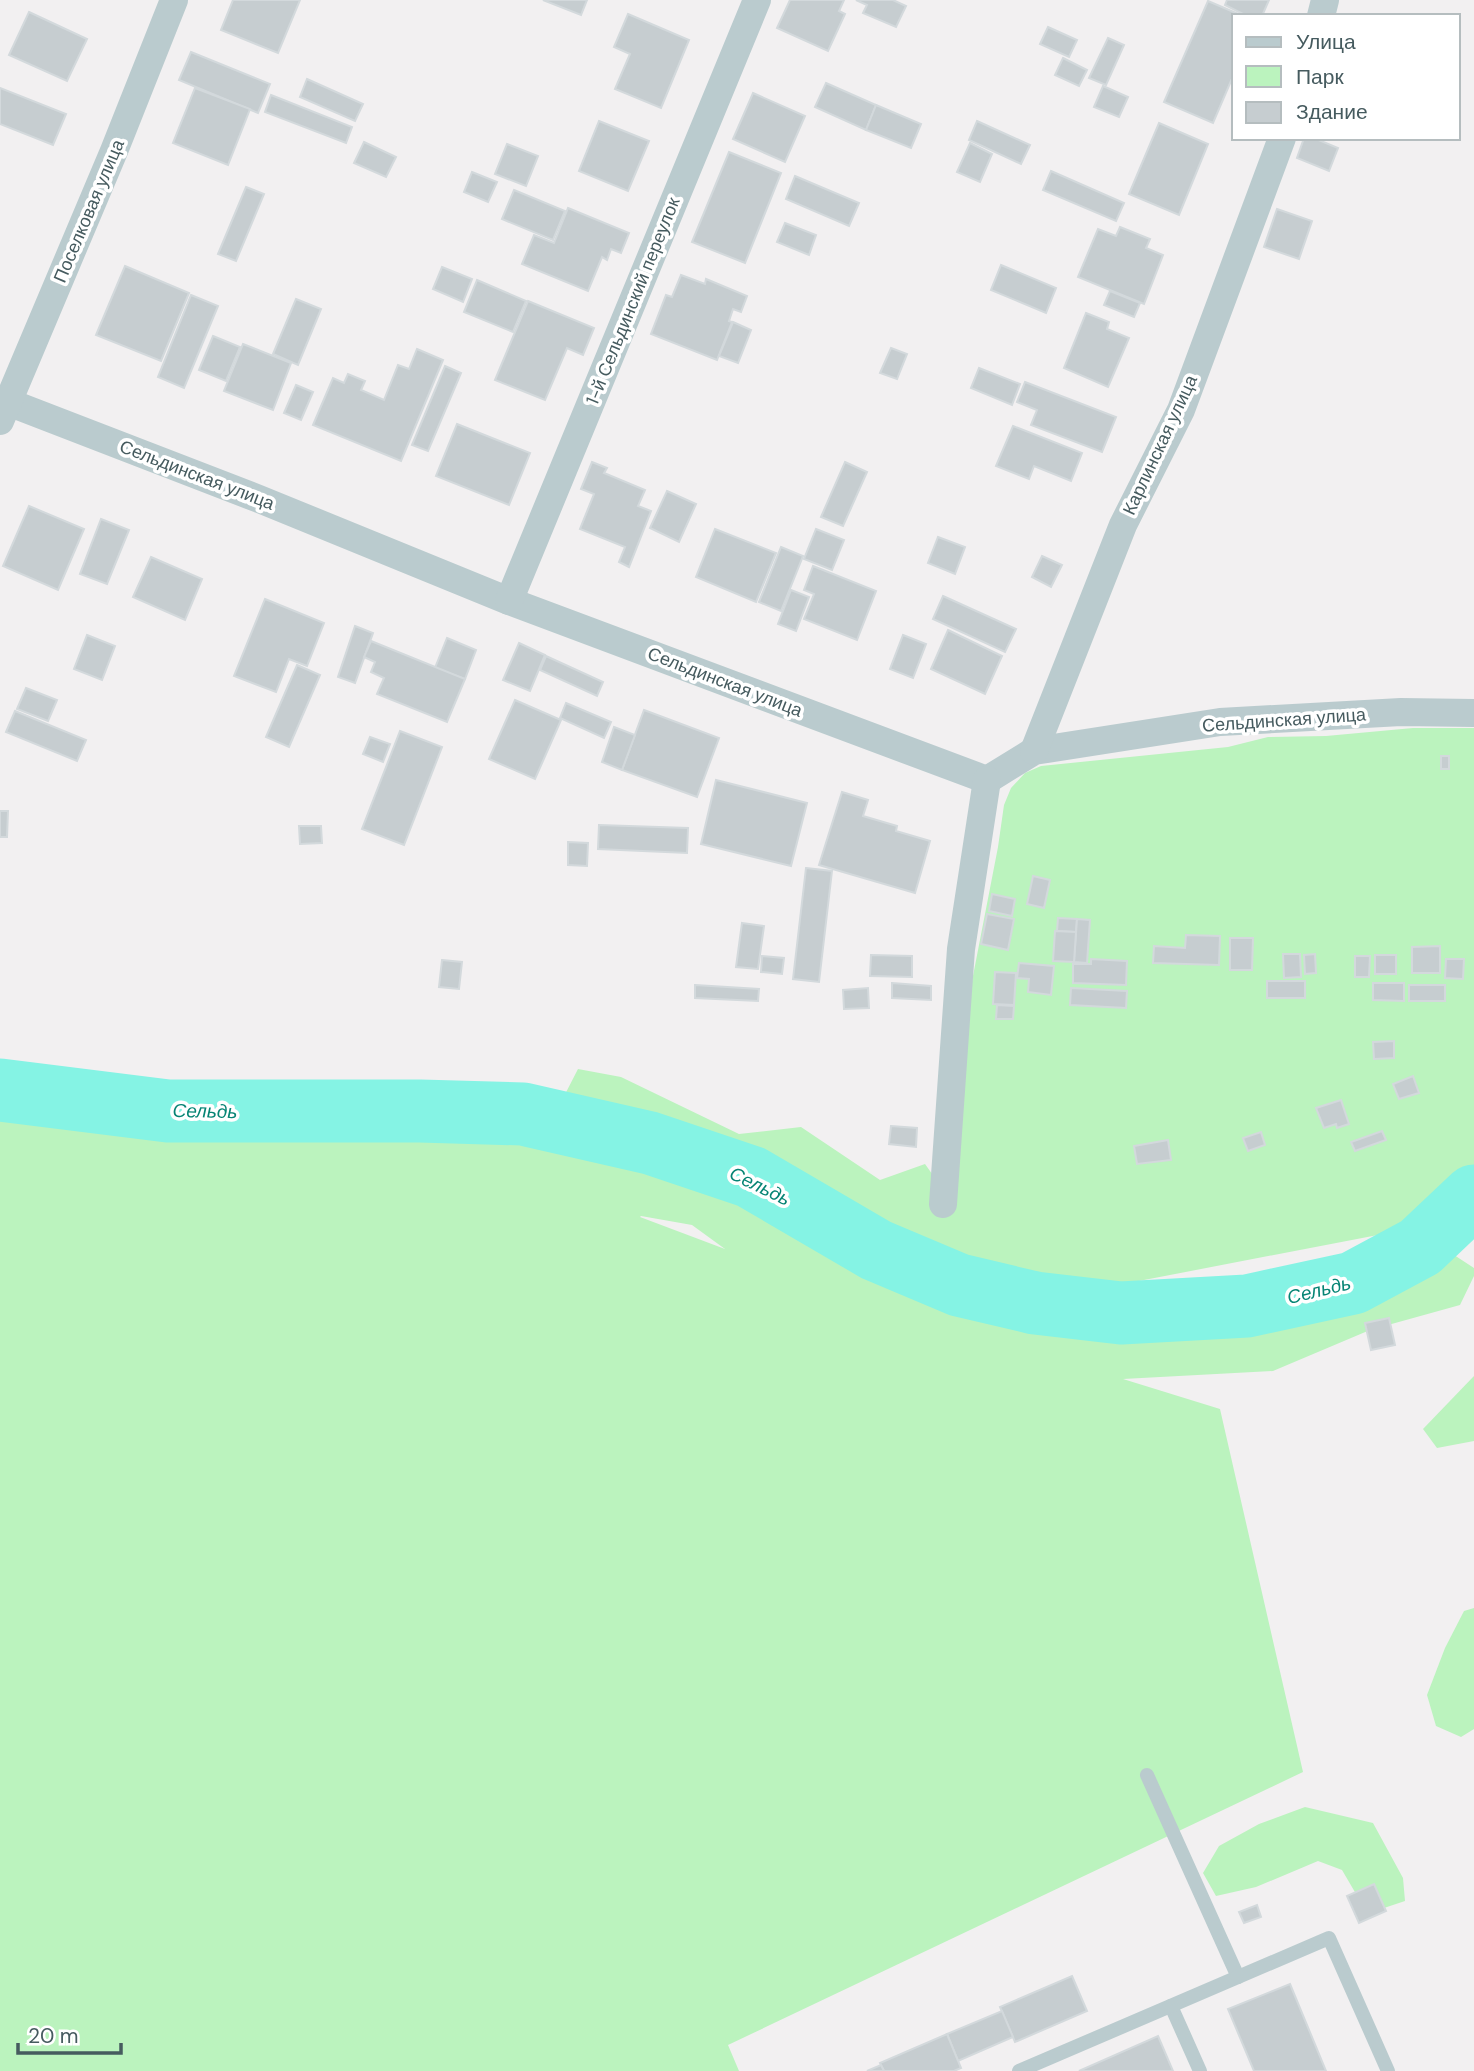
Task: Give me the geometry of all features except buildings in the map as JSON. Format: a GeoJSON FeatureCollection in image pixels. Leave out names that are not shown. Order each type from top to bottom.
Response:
{"type":"FeatureCollection","features":[{"type":"Feature","properties":{"kind":"street","name":"Поселковая улица"},"geometry":{"type":"LineString","coordinates":[[3,407],[114,151],[174,0]]}},
{"type":"Feature","properties":{"kind":"street","name":"1-й Сельдинский переулок"},"geometry":{"type":"LineString","coordinates":[[509,601],[757,0]]}},
{"type":"Feature","properties":{"kind":"street","name":"Карлинская улица"},"geometry":{"type":"LineString","coordinates":[[1034,751],[1123,525],[1181,410],[1281,140]]}},
{"type":"Feature","properties":{"kind":"street","name":"Сельдинская улица"},"geometry":{"type":"LineString","coordinates":[[3,407],[259,499],[509,601],[987,780],[1034,751],[1220,722],[1402,712],[1474,713]]}},
{"type":"Feature","properties":{"kind":"street"},"geometry":{"type":"LineString","coordinates":[[943,1204],[961,949],[987,780]]}},
{"type":"Feature","properties":{"kind":"lane"},"geometry":{"type":"LineString","coordinates":[[1147,1775],[1238,1977]]}},
{"type":"Feature","properties":{"kind":"lane"},"geometry":{"type":"LineString","coordinates":[[1019,2071],[1329,1938],[1388,2071]]}},
{"type":"Feature","properties":{"kind":"lane"},"geometry":{"type":"LineString","coordinates":[[1171,2006],[1199,2071]]}},
{"type":"Feature","properties":{"kind":"green space"},"geometry":{"type":"Polygon","coordinates":[[[1413,728],[1474,728],[1474,1201],[1452,1191],[1409,1229],[1118,1285],[1020,1270],[1121,1313],[1247,1306],[1353,1283],[1420,1247],[1451,1253],[1474,1268],[1474,1276],[1460,1305],[1370,1330],[1273,1371],[1123,1379],[1220,1409],[1303,1772],[728,2045],[739,2071],[0,2071],[0,1090],[168,1111],[420,1111],[523,1114],[559,1106],[578,1069],[621,1077],[739,1134],[801,1127],[880,1180],[925,1164],[955,1206],[972,981],[1004,805],[1011,788],[1025,773],[1041,766],[1228,747],[1268,737],[1326,736],[1413,728]],[[641,1216],[640,1217],[725,1249],[692,1225],[641,1216]]]}},
{"type":"Feature","properties":{"kind":"green space"},"geometry":{"type":"Polygon","coordinates":[[[1474,1376],[1474,1441],[1437,1448],[1423,1429],[1474,1376]]]}},
{"type":"Feature","properties":{"kind":"green space"},"geometry":{"type":"Polygon","coordinates":[[[1474,1608],[1474,1729],[1461,1737],[1436,1726],[1427,1695],[1445,1648],[1464,1611],[1474,1608]]]}},
{"type":"Feature","properties":{"kind":"green space"},"geometry":{"type":"Polygon","coordinates":[[[1305,1807],[1373,1823],[1403,1878],[1405,1901],[1384,1908],[1359,1899],[1342,1870],[1318,1861],[1256,1887],[1216,1896],[1203,1873],[1219,1846],[1259,1824],[1305,1807]]]}},
{"type":"Feature","properties":{"kind":"waterway","name":"Сельдь"},"geometry":{"type":"LineString","coordinates":[[0,1090],[168,1111],[420,1111],[523,1114],[650,1143],[751,1177],[876,1250],[959,1285],[1035,1303],[1121,1313],[1247,1306],[1353,1283],[1420,1247],[1474,1196]]}}]}
